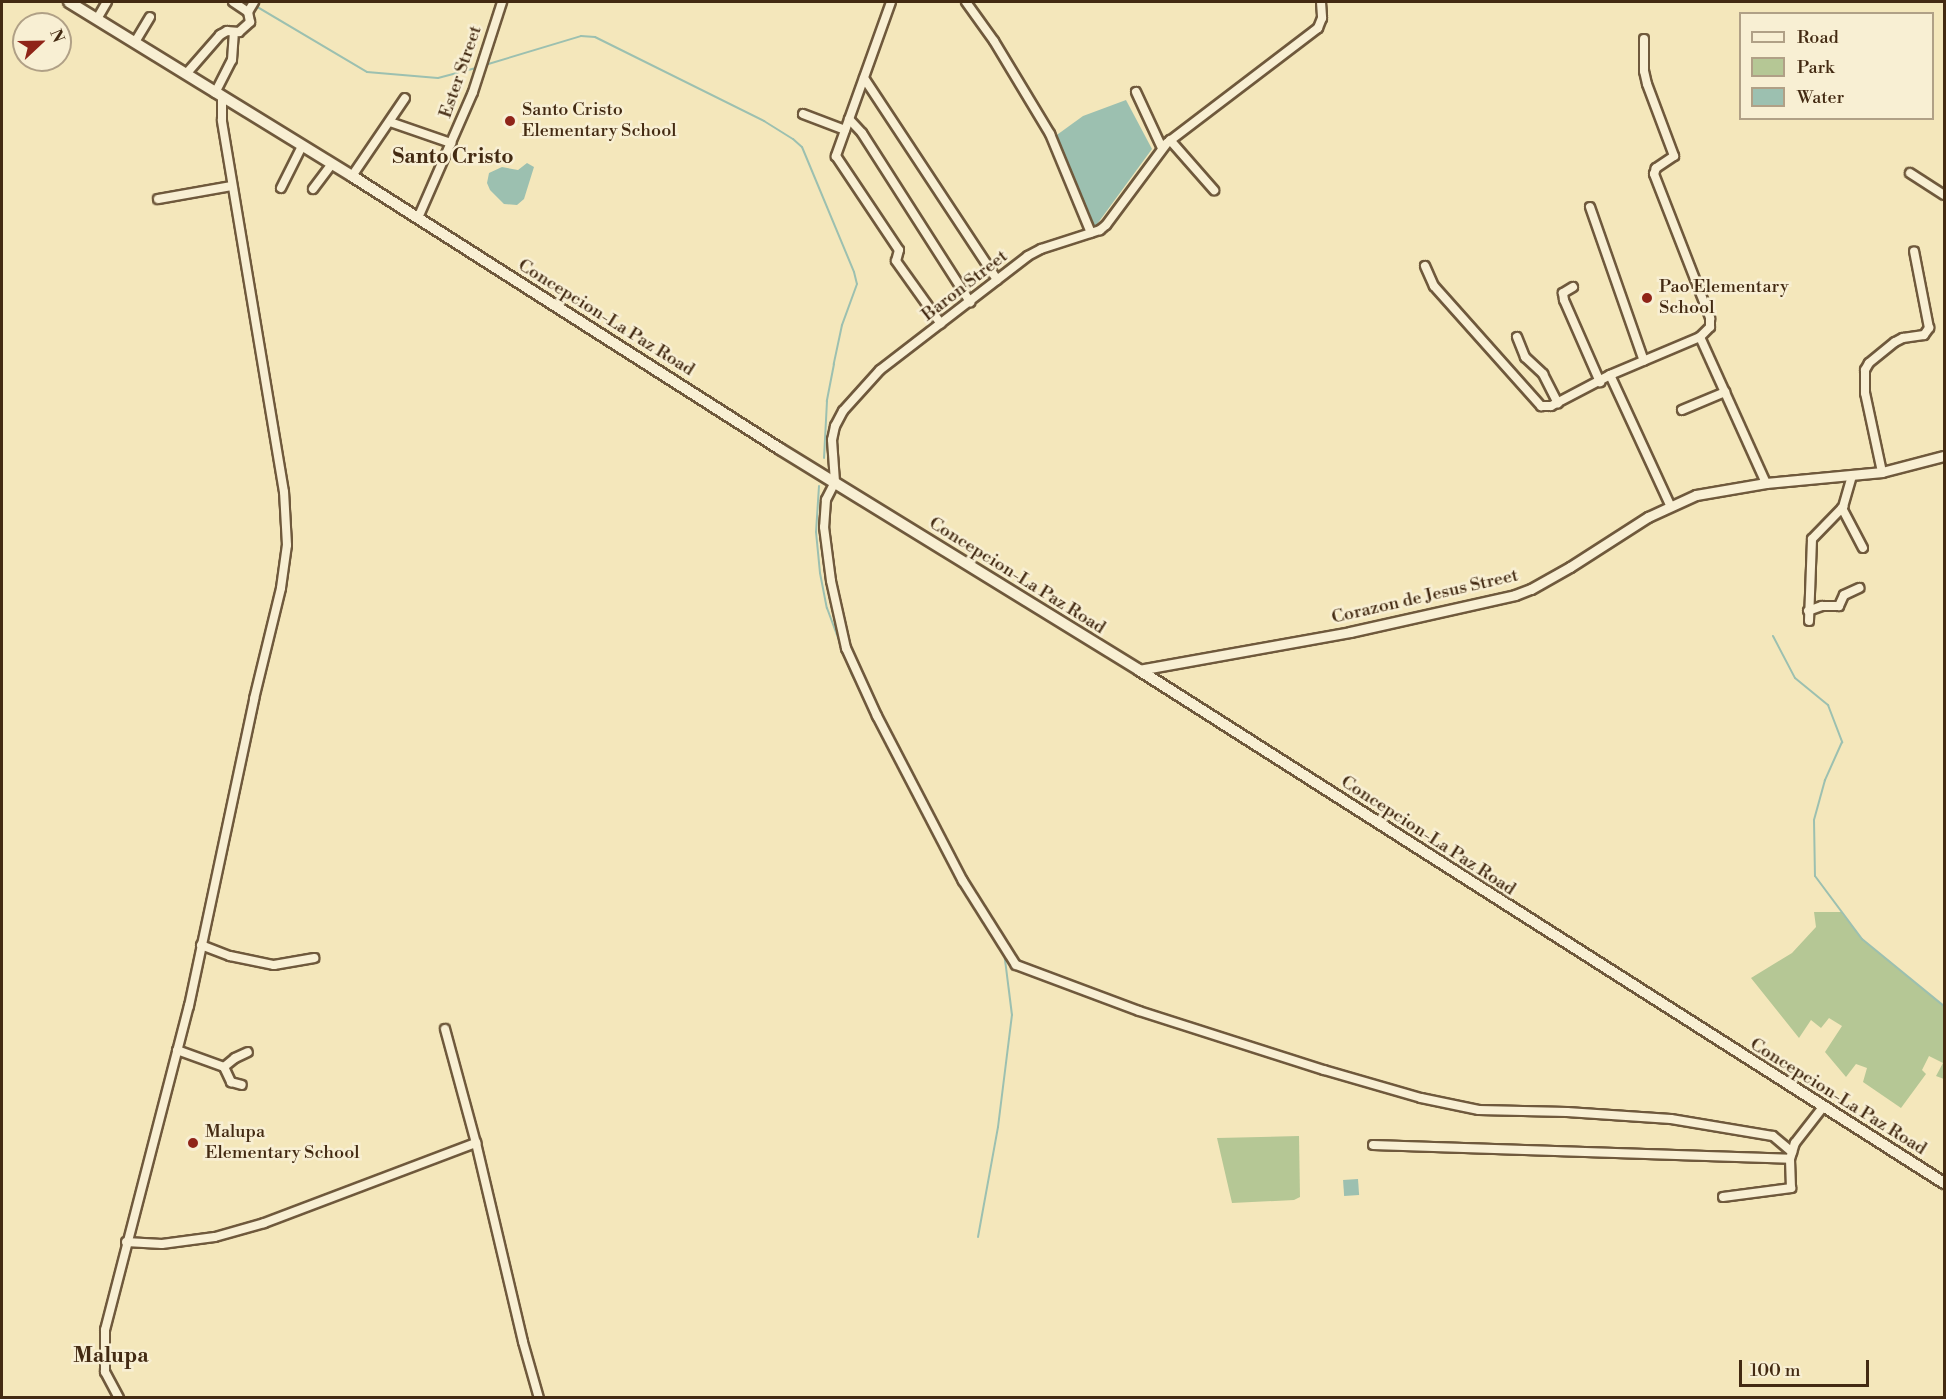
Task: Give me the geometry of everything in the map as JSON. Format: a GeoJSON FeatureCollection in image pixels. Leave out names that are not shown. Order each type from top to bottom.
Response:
{"type":"FeatureCollection","features":[{"type":"Feature","properties":{"kind":"main road","name":"Concepcion-La Paz Road"},"geometry":{"type":"LineString","coordinates":[[69,2],[352,176],[835,482],[1139,670],[1944,1183]]}},
{"type":"Feature","properties":{"kind":"street"},"geometry":{"type":"LineString","coordinates":[[97,19],[107,2]]}},
{"type":"Feature","properties":{"kind":"street"},"geometry":{"type":"LineString","coordinates":[[186,74],[220,35],[227,31],[234,32],[250,22],[251,7],[233,2]]}},
{"type":"Feature","properties":{"kind":"street","name":"Ester Street"},"geometry":{"type":"LineString","coordinates":[[418,218],[451,143],[502,2]]}},
{"type":"Feature","properties":{"kind":"street"},"geometry":{"type":"LineString","coordinates":[[891,2],[836,156],[899,250],[896,261],[941,324]]}},
{"type":"Feature","properties":{"kind":"street"},"geometry":{"type":"LineString","coordinates":[[966,2],[994,41],[1050,134],[1091,233]]}},
{"type":"Feature","properties":{"kind":"street","name":"Baron Street"},"geometry":{"type":"LineString","coordinates":[[835,482],[832,440],[835,426],[843,411],[879,370],[1035,252],[1091,233],[1106,225],[1170,140],[1318,28],[1322,18],[1321,2]]}},
{"type":"Feature","properties":{"kind":"street"},"geometry":{"type":"LineString","coordinates":[[135,42],[150,17]]}},
{"type":"Feature","properties":{"kind":"street"},"geometry":{"type":"LineString","coordinates":[[119,1398],[105,1372],[105,1330],[177,1050],[281,588],[288,545],[286,509],[264,361],[218,95],[232,60],[234,32]]}},
{"type":"Feature","properties":{"kind":"street"},"geometry":{"type":"LineString","coordinates":[[1425,266],[1434,286],[1536,403],[1547,408],[1610,375],[1700,337],[1710,327],[1710,318],[1654,174],[1656,168],[1674,156],[1647,84],[1644,71],[1644,39]]}},
{"type":"Feature","properties":{"kind":"street"},"geometry":{"type":"LineString","coordinates":[[864,78],[997,280]]}},
{"type":"Feature","properties":{"kind":"street"},"geometry":{"type":"LineString","coordinates":[[1136,92],[1162,148]]}},
{"type":"Feature","properties":{"kind":"street"},"geometry":{"type":"LineString","coordinates":[[352,176],[405,98]]}},
{"type":"Feature","properties":{"kind":"street"},"geometry":{"type":"LineString","coordinates":[[803,114],[845,130]]}},
{"type":"Feature","properties":{"kind":"street"},"geometry":{"type":"LineString","coordinates":[[849,119],[862,133],[970,302]]}},
{"type":"Feature","properties":{"kind":"street"},"geometry":{"type":"LineString","coordinates":[[390,122],[451,143]]}},
{"type":"Feature","properties":{"kind":"street"},"geometry":{"type":"LineString","coordinates":[[1170,140],[1214,190]]}},
{"type":"Feature","properties":{"kind":"street"},"geometry":{"type":"LineString","coordinates":[[280,188],[302,146]]}},
{"type":"Feature","properties":{"kind":"street"},"geometry":{"type":"LineString","coordinates":[[313,189],[332,164]]}},
{"type":"Feature","properties":{"kind":"street"},"geometry":{"type":"LineString","coordinates":[[1910,173],[1944,195]]}},
{"type":"Feature","properties":{"kind":"street"},"geometry":{"type":"LineString","coordinates":[[158,199],[232,186]]}},
{"type":"Feature","properties":{"kind":"street"},"geometry":{"type":"LineString","coordinates":[[1590,207],[1644,361]]}},
{"type":"Feature","properties":{"kind":"street"},"geometry":{"type":"LineString","coordinates":[[1882,472],[1865,393],[1865,370],[1869,363],[1895,342],[1903,338],[1924,335],[1929,328],[1914,251]]}},
{"type":"Feature","properties":{"kind":"street"},"geometry":{"type":"LineString","coordinates":[[1573,287],[1563,296],[1600,381]]}},
{"type":"Feature","properties":{"kind":"street"},"geometry":{"type":"LineString","coordinates":[[1517,337],[1525,357],[1543,374],[1558,403]]}},
{"type":"Feature","properties":{"kind":"street"},"geometry":{"type":"LineString","coordinates":[[1700,337],[1766,483]]}},
{"type":"Feature","properties":{"kind":"street"},"geometry":{"type":"LineString","coordinates":[[1610,375],[1670,505]]}},
{"type":"Feature","properties":{"kind":"street"},"geometry":{"type":"LineString","coordinates":[[1683,410],[1725,392]]}},
{"type":"Feature","properties":{"kind":"street","name":"Corazon de Jesus Street"},"geometry":{"type":"LineString","coordinates":[[1139,670],[1350,632],[1515,595],[1543,582],[1670,505],[1696,495],[1766,483],[1882,472],[1944,456]]}},
{"type":"Feature","properties":{"kind":"street"},"geometry":{"type":"LineString","coordinates":[[1809,621],[1812,539],[1842,508],[1852,474]]}},
{"type":"Feature","properties":{"kind":"street"},"geometry":{"type":"LineString","coordinates":[[835,482],[826,500],[824,527],[831,581],[846,648],[877,716],[963,881],[1016,965],[1150,1014],[1324,1070],[1421,1098],[1479,1110],[1567,1112],[1671,1119],[1773,1136],[1791,1156]]}},
{"type":"Feature","properties":{"kind":"street"},"geometry":{"type":"LineString","coordinates":[[1842,508],[1863,548]]}},
{"type":"Feature","properties":{"kind":"street"},"geometry":{"type":"LineString","coordinates":[[1808,611],[1822,606],[1839,606],[1844,595],[1860,588]]}},
{"type":"Feature","properties":{"kind":"street"},"geometry":{"type":"LineString","coordinates":[[201,945],[230,956],[274,965],[314,958]]}},
{"type":"Feature","properties":{"kind":"street"},"geometry":{"type":"LineString","coordinates":[[445,1029],[476,1143],[523,1342],[539,1398]]}},
{"type":"Feature","properties":{"kind":"street"},"geometry":{"type":"LineString","coordinates":[[177,1050],[224,1067],[231,1082],[242,1085]]}},
{"type":"Feature","properties":{"kind":"street"},"geometry":{"type":"LineString","coordinates":[[224,1067],[235,1058],[248,1052]]}},
{"type":"Feature","properties":{"kind":"street"},"geometry":{"type":"LineString","coordinates":[[1723,1197],[1791,1188],[1791,1156],[1795,1143],[1822,1107]]}},
{"type":"Feature","properties":{"kind":"street"},"geometry":{"type":"LineString","coordinates":[[126,1242],[162,1244],[225,1234],[264,1223],[476,1143]]}},
{"type":"Feature","properties":{"kind":"street"},"geometry":{"type":"LineString","coordinates":[[1373,1144],[1791,1156]]}},
{"type":"Feature","properties":{"kind":"green space"},"geometry":{"type":"Polygon","coordinates":[[[1814,912],[1841,912],[1862,939],[1944,1006],[1944,1079],[1936,1076],[1943,1063],[1929,1056],[1922,1070],[1926,1074],[1901,1108],[1863,1082],[1867,1068],[1856,1064],[1846,1077],[1825,1052],[1842,1026],[1829,1018],[1821,1028],[1811,1020],[1799,1038],[1751,978],[1792,953],[1816,927],[1814,912]]]}},
{"type":"Feature","properties":{"kind":"green space"},"geometry":{"type":"Polygon","coordinates":[[[1299,1136],[1300,1197],[1294,1200],[1232,1203],[1217,1138],[1299,1136]]]}},
{"type":"Feature","properties":{"kind":"water"},"geometry":{"type":"Polygon","coordinates":[[[1126,100],[1152,149],[1095,227],[1054,137],[1083,116],[1126,100]]]}},
{"type":"Feature","properties":{"kind":"water"},"geometry":{"type":"Polygon","coordinates":[[[527,163],[534,167],[524,199],[517,205],[504,204],[490,190],[487,183],[489,173],[502,167],[518,170],[527,163]]]}},
{"type":"Feature","properties":{"kind":"water"},"geometry":{"type":"Polygon","coordinates":[[[1358,1179],[1359,1195],[1344,1196],[1343,1180],[1358,1179]]]}},
{"type":"Feature","properties":{"kind":"waterway"},"geometry":{"type":"LineString","coordinates":[[249,2],[367,72],[438,78],[480,67]]}},
{"type":"Feature","properties":{"kind":"waterway"},"geometry":{"type":"LineString","coordinates":[[485,65],[581,36],[595,37],[764,121],[802,147],[857,284],[842,325],[834,364],[827,401],[824,458]]}},
{"type":"Feature","properties":{"kind":"waterway"},"geometry":{"type":"LineString","coordinates":[[819,486],[816,532],[820,573],[827,608],[851,673],[925,815]]}},
{"type":"Feature","properties":{"kind":"waterway"},"geometry":{"type":"LineString","coordinates":[[1773,636],[1795,678],[1828,705],[1842,742],[1825,780],[1814,820],[1815,876],[1862,939],[1944,1006]]}},
{"type":"Feature","properties":{"kind":"waterway"},"geometry":{"type":"LineString","coordinates":[[978,1237],[998,1127],[1012,1015],[1004,952]]}},
{"type":"Feature","properties":{"kind":"place","name":"Santo Cristo Elementary School"},"geometry":{"type":"Point","coordinates":[510,121]}},
{"type":"Feature","properties":{"kind":"place","name":"Pao Elementary School"},"geometry":{"type":"Point","coordinates":[1647,298]}},
{"type":"Feature","properties":{"kind":"place","name":"Malupa Elementary School"},"geometry":{"type":"Point","coordinates":[193,1143]}},
{"type":"Feature","properties":{"kind":"district","name":"Santo Cristo"},"geometry":{"type":"Point","coordinates":[453,157]}},
{"type":"Feature","properties":{"kind":"district","name":"Malupa"},"geometry":{"type":"Point","coordinates":[111,1356]}}]}
